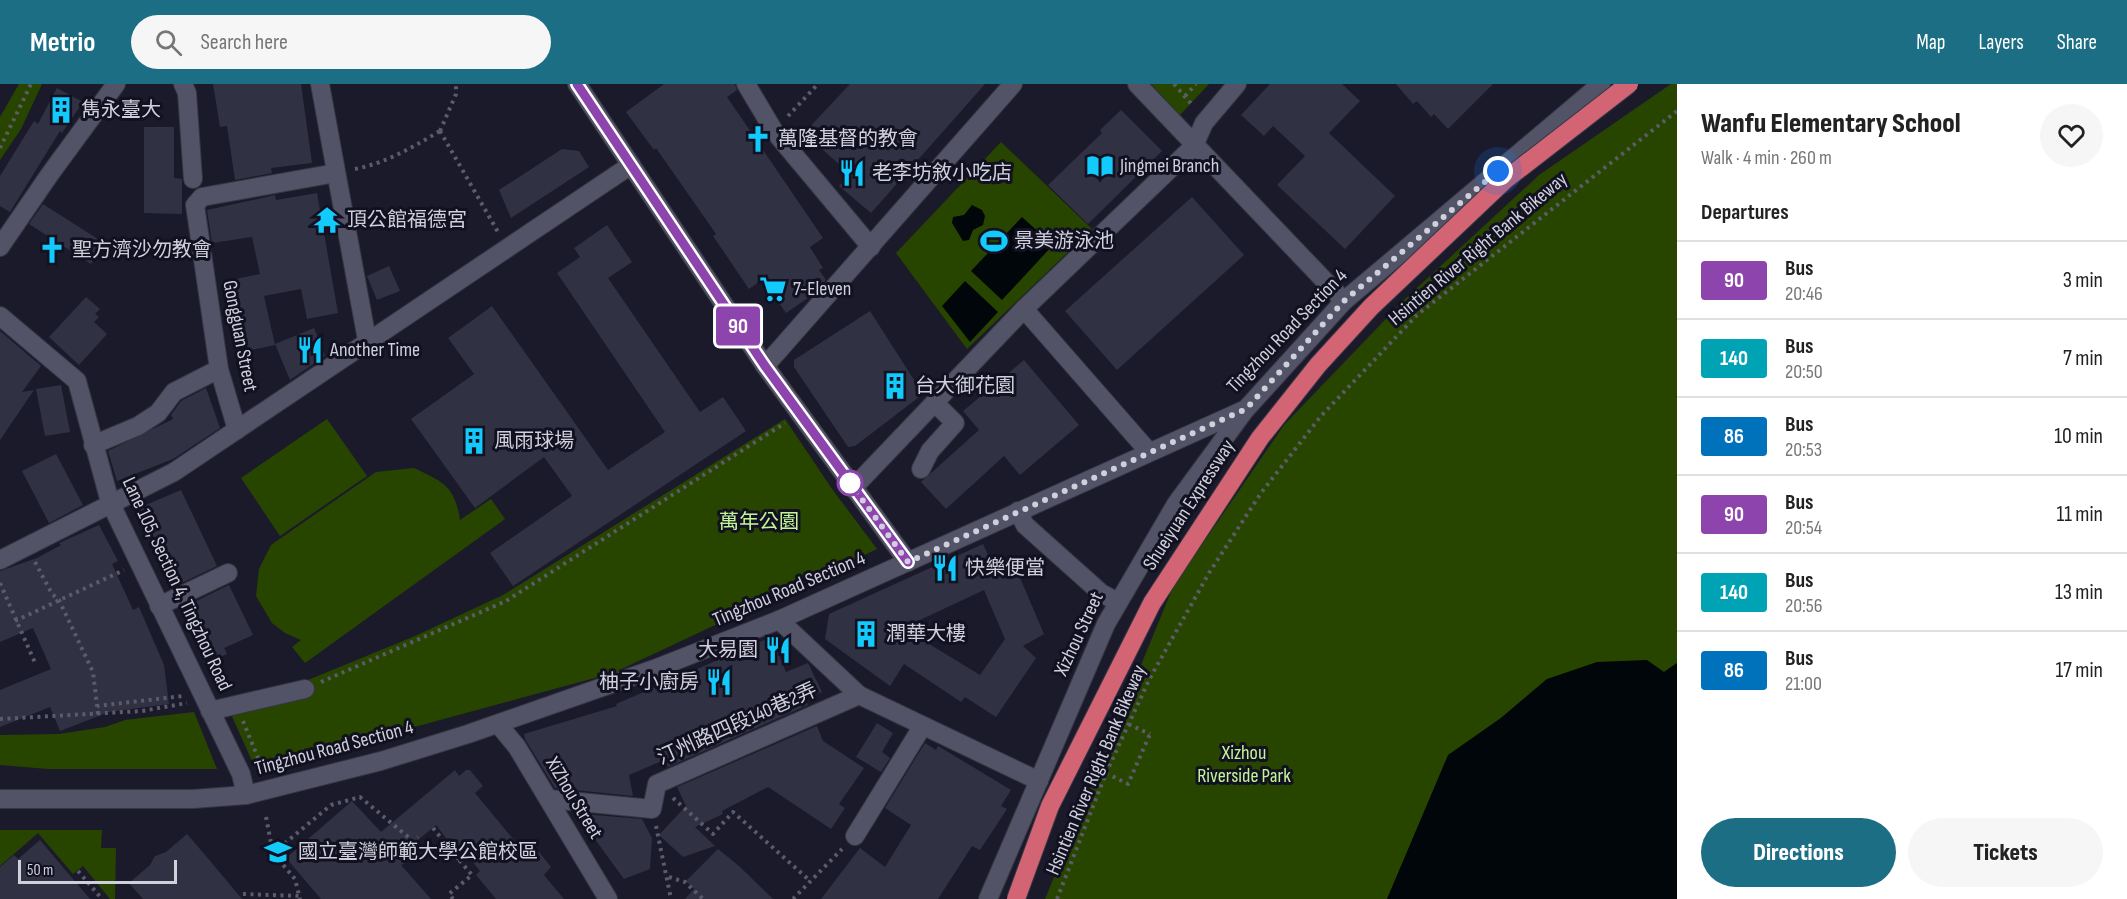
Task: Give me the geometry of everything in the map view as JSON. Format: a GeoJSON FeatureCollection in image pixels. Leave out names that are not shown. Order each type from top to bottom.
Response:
{"type":"FeatureCollection","features":[{"type":"Feature","properties":{"kind":"highway","name":"Shueiyuan Expressway"},"geometry":{"type":"LineString","coordinates":[[1015,899],[1050,806],[1152,603],[1260,438],[1318,365],[1371,307],[1505,180],[1627,84]]}},
{"type":"Feature","properties":{"kind":"street"},"geometry":{"type":"LineString","coordinates":[[0,247],[116,84]]}},
{"type":"Feature","properties":{"kind":"street"},"geometry":{"type":"LineString","coordinates":[[183,84],[187,93],[193,180]]}},
{"type":"Feature","properties":{"kind":"street"},"geometry":{"type":"LineString","coordinates":[[320,84],[367,340]]}},
{"type":"Feature","properties":{"kind":"street"},"geometry":{"type":"LineString","coordinates":[[577,84],[765,366],[908,562]]}},
{"type":"Feature","properties":{"kind":"street"},"geometry":{"type":"LineString","coordinates":[[746,84],[774,131],[871,247]]}},
{"type":"Feature","properties":{"kind":"street"},"geometry":{"type":"LineString","coordinates":[[765,366],[1013,84]]}},
{"type":"Feature","properties":{"kind":"street"},"geometry":{"type":"LineString","coordinates":[[1137,84],[1344,301]]}},
{"type":"Feature","properties":{"kind":"street"},"geometry":{"type":"LineString","coordinates":[[853,488],[1024,309],[1194,146],[1204,123],[1237,84]]}},
{"type":"Feature","properties":{"kind":"street","name":"Tingzhou Road Section 4"},"geometry":{"type":"LineString","coordinates":[[0,799],[193,799],[246,795],[381,761],[498,724],[657,668],[779,620],[1246,409],[1344,301],[1600,84]]}},
{"type":"Feature","properties":{"kind":"street","name":"Gongguan Street"},"geometry":{"type":"LineString","coordinates":[[336,173],[202,197],[195,205],[219,369],[237,430],[367,340],[631,165]]}},
{"type":"Feature","properties":{"kind":"street"},"geometry":{"type":"LineString","coordinates":[[1024,309],[1149,452]]}},
{"type":"Feature","properties":{"kind":"street","name":"Lane 105, Section 4, Tingzhou Road"},"geometry":{"type":"LineString","coordinates":[[0,316],[77,381],[110,502],[241,774],[246,795]]}},
{"type":"Feature","properties":{"kind":"street"},"geometry":{"type":"LineString","coordinates":[[93,445],[138,426],[158,413],[174,392],[219,369]]}},
{"type":"Feature","properties":{"kind":"street"},"geometry":{"type":"LineString","coordinates":[[921,469],[930,451],[955,423],[934,403]]}},
{"type":"Feature","properties":{"kind":"street","name":"Xizhou Street"},"geometry":{"type":"LineString","coordinates":[[988,899],[1106,624],[1176,504],[1246,409]]}},
{"type":"Feature","properties":{"kind":"street"},"geometry":{"type":"LineString","coordinates":[[0,560],[110,502],[174,472],[237,430]]}},
{"type":"Feature","properties":{"kind":"street"},"geometry":{"type":"LineString","coordinates":[[1018,511],[1024,525],[1101,593],[1118,602]]}},
{"type":"Feature","properties":{"kind":"street"},"geometry":{"type":"LineString","coordinates":[[159,606],[228,573]]}},
{"type":"Feature","properties":{"kind":"street"},"geometry":{"type":"LineString","coordinates":[[779,620],[859,695],[1039,781]]}},
{"type":"Feature","properties":{"kind":"street"},"geometry":{"type":"LineString","coordinates":[[206,701],[241,706],[305,689]]}},
{"type":"Feature","properties":{"kind":"street","name":"汀州路四段140巷2弄"},"geometry":{"type":"LineString","coordinates":[[652,809],[657,784],[859,695]]}},
{"type":"Feature","properties":{"kind":"street","name":"XiZhou Street"},"geometry":{"type":"LineString","coordinates":[[498,724],[517,747],[608,899]]}},
{"type":"Feature","properties":{"kind":"street"},"geometry":{"type":"LineString","coordinates":[[855,836],[922,727]]}},
{"type":"Feature","properties":{"kind":"street"},"geometry":{"type":"LineString","coordinates":[[549,799],[652,809]]}},
{"type":"Feature","properties":{"kind":"path"},"geometry":{"type":"LineString","coordinates":[[0,148],[31,84]]}},
{"type":"Feature","properties":{"kind":"path"},"geometry":{"type":"LineString","coordinates":[[336,173],[373,165],[440,131],[456,94],[456,84]]}},
{"type":"Feature","properties":{"kind":"path"},"geometry":{"type":"LineString","coordinates":[[774,131],[818,84]]}},
{"type":"Feature","properties":{"kind":"path"},"geometry":{"type":"LineString","coordinates":[[1174,84],[1204,123]]}},
{"type":"Feature","properties":{"kind":"path"},"geometry":{"type":"LineString","coordinates":[[1185,96],[1196,84]]}},
{"type":"Feature","properties":{"kind":"path","name":"Hsintien River Right Bank Bikeway"},"geometry":{"type":"LineString","coordinates":[[1057,899],[1106,773],[1150,678],[1209,573],[1261,493],[1321,416],[1417,315],[1677,111]]}},
{"type":"Feature","properties":{"kind":"path"},"geometry":{"type":"LineString","coordinates":[[440,131],[506,247]]}},
{"type":"Feature","properties":{"kind":"path"},"geometry":{"type":"LineString","coordinates":[[305,689],[506,601],[793,418]]}},
{"type":"Feature","properties":{"kind":"path"},"geometry":{"type":"LineString","coordinates":[[26,546],[52,594],[59,600],[93,672],[98,714]]}},
{"type":"Feature","properties":{"kind":"path"},"geometry":{"type":"LineString","coordinates":[[15,621],[138,563]]}},
{"type":"Feature","properties":{"kind":"path"},"geometry":{"type":"LineString","coordinates":[[0,583],[36,665]]}},
{"type":"Feature","properties":{"kind":"path"},"geometry":{"type":"LineString","coordinates":[[97,706],[206,701]]}},
{"type":"Feature","properties":{"kind":"path"},"geometry":{"type":"LineString","coordinates":[[0,719],[142,711],[206,701]]}},
{"type":"Feature","properties":{"kind":"path"},"geometry":{"type":"LineString","coordinates":[[241,706],[242,718],[262,768]]}},
{"type":"Feature","properties":{"kind":"path"},"geometry":{"type":"LineString","coordinates":[[1106,773],[1128,784],[1150,734],[1107,714]]}},
{"type":"Feature","properties":{"kind":"path"},"geometry":{"type":"LineString","coordinates":[[657,784],[713,834],[733,812],[809,880]]}},
{"type":"Feature","properties":{"kind":"path"},"geometry":{"type":"LineString","coordinates":[[273,853],[331,805],[360,797],[413,841],[418,837]]}},
{"type":"Feature","properties":{"kind":"path"},"geometry":{"type":"LineString","coordinates":[[652,809],[669,877],[671,899]]}},
{"type":"Feature","properties":{"kind":"path"},"geometry":{"type":"LineString","coordinates":[[243,894],[299,897],[295,879],[273,853],[266,817]]}},
{"type":"Feature","properties":{"kind":"path"},"geometry":{"type":"LineString","coordinates":[[433,828],[472,875],[449,894],[453,899]]}},
{"type":"Feature","properties":{"kind":"path"},"geometry":{"type":"LineString","coordinates":[[793,899],[809,880],[855,836]]}},
{"type":"Feature","properties":{"kind":"path"},"geometry":{"type":"LineString","coordinates":[[460,861],[467,855]]}},
{"type":"Feature","properties":{"kind":"path"},"geometry":{"type":"LineString","coordinates":[[78,870],[102,899]]}},
{"type":"Feature","properties":{"kind":"path"},"geometry":{"type":"LineString","coordinates":[[669,877],[685,882],[703,899]]}},
{"type":"Feature","properties":{"kind":"green space"},"geometry":{"type":"Polygon","coordinates":[[[19,84],[42,84],[21,129],[0,160],[0,117],[19,84]]]}},
{"type":"Feature","properties":{"kind":"green space"},"geometry":{"type":"Polygon","coordinates":[[[1151,84],[1209,84],[1180,115],[1151,84]]]}},
{"type":"Feature","properties":{"kind":"green space","name":"Xizhou Riverside Park"},"geometry":{"type":"Polygon","coordinates":[[[1671,84],[1677,84],[1677,663],[1664,672],[1547,679],[1501,718],[1449,755],[1387,899],[1045,899],[1173,587],[1284,425],[1405,299],[1539,175],[1671,84]]]}},
{"type":"Feature","properties":{"kind":"green space","name":"景美游泳池"},"geometry":{"type":"Polygon","coordinates":[[[1001,142],[1092,229],[967,349],[896,253],[1001,142]]]}},
{"type":"Feature","properties":{"kind":"green space"},"geometry":{"type":"Polygon","coordinates":[[[327,419],[367,476],[280,536],[241,478],[327,419]]]}},
{"type":"Feature","properties":{"kind":"green space","name":"萬年公園"},"geometry":{"type":"Polygon","coordinates":[[[785,419],[832,489],[877,549],[613,673],[256,770],[230,712],[415,636],[503,595],[785,419]]]}},
{"type":"Feature","properties":{"kind":"green space"},"geometry":{"type":"Polygon","coordinates":[[[414,468],[433,477],[446,487],[455,500],[460,520],[491,499],[505,519],[305,663],[292,647],[301,640],[285,633],[272,623],[256,596],[259,569],[271,545],[376,472],[414,468]]]}},
{"type":"Feature","properties":{"kind":"green space"},"geometry":{"type":"Polygon","coordinates":[[[194,712],[217,769],[48,769],[0,765],[0,735],[59,734],[105,727],[125,720],[194,712]]]}},
{"type":"Feature","properties":{"kind":"green space"},"geometry":{"type":"Polygon","coordinates":[[[0,830],[102,830],[101,848],[116,848],[115,899],[110,899],[83,866],[73,874],[38,833],[0,866],[0,830]]]}},
{"type":"Feature","properties":{"kind":"shaded area"},"geometry":{"type":"Polygon","coordinates":[[[972,205],[982,210],[985,216],[983,225],[973,230],[969,240],[963,241],[952,223],[953,217],[964,215],[972,205]]]}},
{"type":"Feature","properties":{"kind":"shaded area"},"geometry":{"type":"Polygon","coordinates":[[[1022,217],[1053,245],[1002,300],[971,271],[1022,217]]]}},
{"type":"Feature","properties":{"kind":"shaded area"},"geometry":{"type":"Polygon","coordinates":[[[965,281],[998,312],[970,342],[942,306],[965,281]]]}},
{"type":"Feature","properties":{"kind":"shaded area"},"geometry":{"type":"Polygon","coordinates":[[[1647,660],[1664,672],[1677,663],[1677,899],[1387,899],[1448,755],[1501,718],[1547,679],[1597,662],[1647,660]]]}},
{"type":"Feature","properties":{"kind":"building"},"geometry":{"type":"Polygon","coordinates":[[[213,84],[301,84],[312,163],[271,168],[272,173],[235,180],[227,126],[220,127],[213,84]]]}},
{"type":"Feature","properties":{"kind":"building"},"geometry":{"type":"Polygon","coordinates":[[[664,84],[735,84],[737,90],[727,97],[823,238],[810,247],[823,268],[819,270],[826,280],[812,295],[786,313],[763,279],[749,289],[713,236],[716,234],[656,148],[654,150],[626,112],[664,84]]]}},
{"type":"Feature","properties":{"kind":"building"},"geometry":{"type":"Polygon","coordinates":[[[850,84],[985,84],[871,213],[839,186],[850,174],[804,133],[850,84]]]}},
{"type":"Feature","properties":{"kind":"building"},"geometry":{"type":"Polygon","coordinates":[[[1270,84],[1342,84],[1360,101],[1329,133],[1395,196],[1345,249],[1277,185],[1305,156],[1273,126],[1264,136],[1241,115],[1270,84]]]}},
{"type":"Feature","properties":{"kind":"building"},"geometry":{"type":"Polygon","coordinates":[[[1396,84],[1493,84],[1448,129],[1434,114],[1431,117],[1417,101],[1413,104],[1396,84]]]}},
{"type":"Feature","properties":{"kind":"building"},"geometry":{"type":"Polygon","coordinates":[[[57,88],[83,102],[62,133],[60,131],[10,212],[0,206],[0,176],[34,121],[38,124],[57,88]]]}},
{"type":"Feature","properties":{"kind":"building","name":"Jingmei Branch"},"geometry":{"type":"Polygon","coordinates":[[[1121,110],[1162,151],[1088,224],[1048,185],[1102,133],[1100,130],[1121,110]]]}},
{"type":"Feature","properties":{"kind":"building"},"geometry":{"type":"Polygon","coordinates":[[[144,127],[174,127],[174,178],[182,179],[182,214],[144,213],[144,127]]]}},
{"type":"Feature","properties":{"kind":"building"},"geometry":{"type":"Polygon","coordinates":[[[562,149],[579,151],[589,167],[511,218],[499,190],[562,149]]]}},
{"type":"Feature","properties":{"kind":"building"},"geometry":{"type":"Polygon","coordinates":[[[317,193],[338,313],[307,319],[301,289],[264,296],[275,345],[237,353],[221,282],[260,274],[252,237],[212,243],[207,210],[275,195],[276,200],[317,193]]]}},
{"type":"Feature","properties":{"kind":"building"},"geometry":{"type":"Polygon","coordinates":[[[1192,197],[1244,255],[1117,370],[1065,311],[1192,197]]]}},
{"type":"Feature","properties":{"kind":"building"},"geometry":{"type":"Polygon","coordinates":[[[43,204],[104,243],[91,264],[29,224],[43,204]]]}},
{"type":"Feature","properties":{"kind":"building"},"geometry":{"type":"Polygon","coordinates":[[[607,225],[632,262],[608,278],[700,412],[723,397],[746,431],[513,586],[490,553],[572,496],[544,457],[475,508],[411,419],[474,374],[448,338],[492,306],[608,470],[665,432],[557,273],[580,257],[574,248],[607,225]]]}},
{"type":"Feature","properties":{"kind":"building"},"geometry":{"type":"Polygon","coordinates":[[[389,266],[400,291],[377,300],[367,276],[389,266]]]}},
{"type":"Feature","properties":{"kind":"building"},"geometry":{"type":"Polygon","coordinates":[[[86,297],[100,309],[95,314],[99,317],[94,322],[107,334],[79,365],[49,337],[86,297]]]}},
{"type":"Feature","properties":{"kind":"building","name":"台大御花園"},"geometry":{"type":"Polygon","coordinates":[[[870,311],[923,394],[855,446],[848,447],[794,367],[794,360],[870,311]]]}},
{"type":"Feature","properties":{"kind":"building"},"geometry":{"type":"Polygon","coordinates":[[[314,328],[325,356],[290,380],[275,344],[314,328]]]}},
{"type":"Feature","properties":{"kind":"building"},"geometry":{"type":"Polygon","coordinates":[[[0,331],[41,366],[22,392],[34,390],[0,440],[0,331]]]}},
{"type":"Feature","properties":{"kind":"building"},"geometry":{"type":"Polygon","coordinates":[[[1024,360],[1079,425],[1020,475],[1004,456],[946,509],[921,482],[979,430],[963,411],[1024,360]]]}},
{"type":"Feature","properties":{"kind":"building"},"geometry":{"type":"Polygon","coordinates":[[[61,385],[70,432],[45,436],[36,389],[61,385]]]}},
{"type":"Feature","properties":{"kind":"building"},"geometry":{"type":"Polygon","coordinates":[[[206,388],[220,428],[173,459],[117,481],[108,451],[173,419],[171,415],[181,401],[206,388]]]}},
{"type":"Feature","properties":{"kind":"building"},"geometry":{"type":"Polygon","coordinates":[[[56,454],[83,505],[49,523],[22,471],[56,454]]]}},
{"type":"Feature","properties":{"kind":"building"},"geometry":{"type":"Polygon","coordinates":[[[181,490],[217,566],[171,588],[134,510],[181,490]]]}},
{"type":"Feature","properties":{"kind":"building"},"geometry":{"type":"Polygon","coordinates":[[[99,525],[118,561],[112,564],[133,610],[139,607],[164,665],[169,704],[109,712],[60,731],[50,707],[0,727],[0,690],[51,669],[33,628],[0,642],[0,571],[37,558],[61,545],[59,543],[99,525]]]}},
{"type":"Feature","properties":{"kind":"building"},"geometry":{"type":"Polygon","coordinates":[[[983,544],[997,574],[1015,566],[1044,634],[1023,646],[1036,658],[996,717],[965,697],[961,702],[904,664],[890,686],[825,639],[829,614],[983,544]],[[984,590],[903,628],[980,675],[1005,639],[984,590]]]}},
{"type":"Feature","properties":{"kind":"building"},"geometry":{"type":"Polygon","coordinates":[[[229,585],[253,635],[224,648],[227,654],[205,664],[180,609],[229,585]]]}},
{"type":"Feature","properties":{"kind":"building"},"geometry":{"type":"Polygon","coordinates":[[[771,637],[786,672],[808,663],[822,692],[805,699],[808,705],[668,767],[664,760],[629,775],[633,796],[555,788],[525,739],[524,734],[617,706],[616,704],[771,637]]]}},
{"type":"Feature","properties":{"kind":"building"},"geometry":{"type":"Polygon","coordinates":[[[877,723],[893,733],[882,752],[890,758],[881,772],[856,757],[877,723]]]}},
{"type":"Feature","properties":{"kind":"building"},"geometry":{"type":"Polygon","coordinates":[[[817,726],[823,741],[864,768],[839,804],[845,808],[831,829],[768,787],[722,811],[723,814],[695,827],[715,846],[683,857],[659,835],[686,806],[677,787],[817,726]]]}},
{"type":"Feature","properties":{"kind":"building"},"geometry":{"type":"Polygon","coordinates":[[[925,743],[936,750],[938,746],[1011,790],[1001,806],[1007,809],[980,850],[972,846],[938,899],[821,899],[860,848],[885,867],[911,825],[885,808],[925,743]]]}},
{"type":"Feature","properties":{"kind":"building"},"geometry":{"type":"Polygon","coordinates":[[[455,770],[459,776],[466,770],[470,770],[483,786],[475,793],[529,858],[539,852],[551,867],[544,875],[564,899],[496,899],[476,875],[480,871],[453,838],[449,842],[436,825],[400,855],[405,863],[401,865],[431,899],[321,899],[286,858],[352,801],[381,832],[455,770]]]}},
{"type":"Feature","properties":{"kind":"building"},"geometry":{"type":"Polygon","coordinates":[[[582,814],[642,819],[652,838],[650,869],[624,879],[581,820],[582,814]]]}},
{"type":"Feature","properties":{"kind":"building"},"geometry":{"type":"Polygon","coordinates":[[[187,834],[242,899],[143,899],[129,883],[150,865],[155,856],[166,852],[187,834]]]}},
{"type":"Feature","properties":{"kind":"building"},"geometry":{"type":"Polygon","coordinates":[[[40,840],[90,899],[0,899],[0,867],[14,855],[18,859],[40,840]]]}},
{"type":"Feature","properties":{"kind":"building"},"geometry":{"type":"Polygon","coordinates":[[[718,849],[773,899],[685,899],[694,889],[686,881],[718,849]]]}},
{"type":"Feature","properties":{"kind":"bus line","name":"90"},"geometry":{"type":"LineString","coordinates":[[577,84],[765,366],[908,562]]}},
{"type":"Feature","properties":{"kind":"place","name":"雋永臺大"},"geometry":{"type":"Point","coordinates":[61,110]}},
{"type":"Feature","properties":{"kind":"place","name":"萬隆基督的教會"},"geometry":{"type":"Point","coordinates":[758,139]}},
{"type":"Feature","properties":{"kind":"place","name":"Jingmei Branch"},"geometry":{"type":"Point","coordinates":[1100,166]}},
{"type":"Feature","properties":{"kind":"place","name":"老李坊敘小吃店"},"geometry":{"type":"Point","coordinates":[852,173]}},
{"type":"Feature","properties":{"kind":"place","name":"頂公館福德宮"},"geometry":{"type":"Point","coordinates":[327,220]}},
{"type":"Feature","properties":{"kind":"place","name":"景美游泳池"},"geometry":{"type":"Point","coordinates":[994,241]}},
{"type":"Feature","properties":{"kind":"place","name":"聖方濟沙勿教會"},"geometry":{"type":"Point","coordinates":[52,250]}},
{"type":"Feature","properties":{"kind":"place","name":"7-Eleven"},"geometry":{"type":"Point","coordinates":[773,289]}},
{"type":"Feature","properties":{"kind":"place","name":"Another Time"},"geometry":{"type":"Point","coordinates":[310,350]}},
{"type":"Feature","properties":{"kind":"place","name":"台大御花園"},"geometry":{"type":"Point","coordinates":[895,386]}},
{"type":"Feature","properties":{"kind":"place","name":"風雨球場"},"geometry":{"type":"Point","coordinates":[474,441]}},
{"type":"Feature","properties":{"kind":"place","name":"快樂便當"},"geometry":{"type":"Point","coordinates":[945,568]}},
{"type":"Feature","properties":{"kind":"place","name":"潤華大樓"},"geometry":{"type":"Point","coordinates":[866,634]}},
{"type":"Feature","properties":{"kind":"place","name":"大易園"},"geometry":{"type":"Point","coordinates":[778,650]}},
{"type":"Feature","properties":{"kind":"place","name":"柚子小廚房"},"geometry":{"type":"Point","coordinates":[719,682]}},
{"type":"Feature","properties":{"kind":"place","name":"國立臺灣師範大學公館校區"},"geometry":{"type":"Point","coordinates":[278,852]}},
{"type":"Feature","properties":{"kind":"route"},"geometry":{"type":"LineString","coordinates":[[850,483],[908,562],[1246,409],[1344,301],[1498,171]]}}]}
